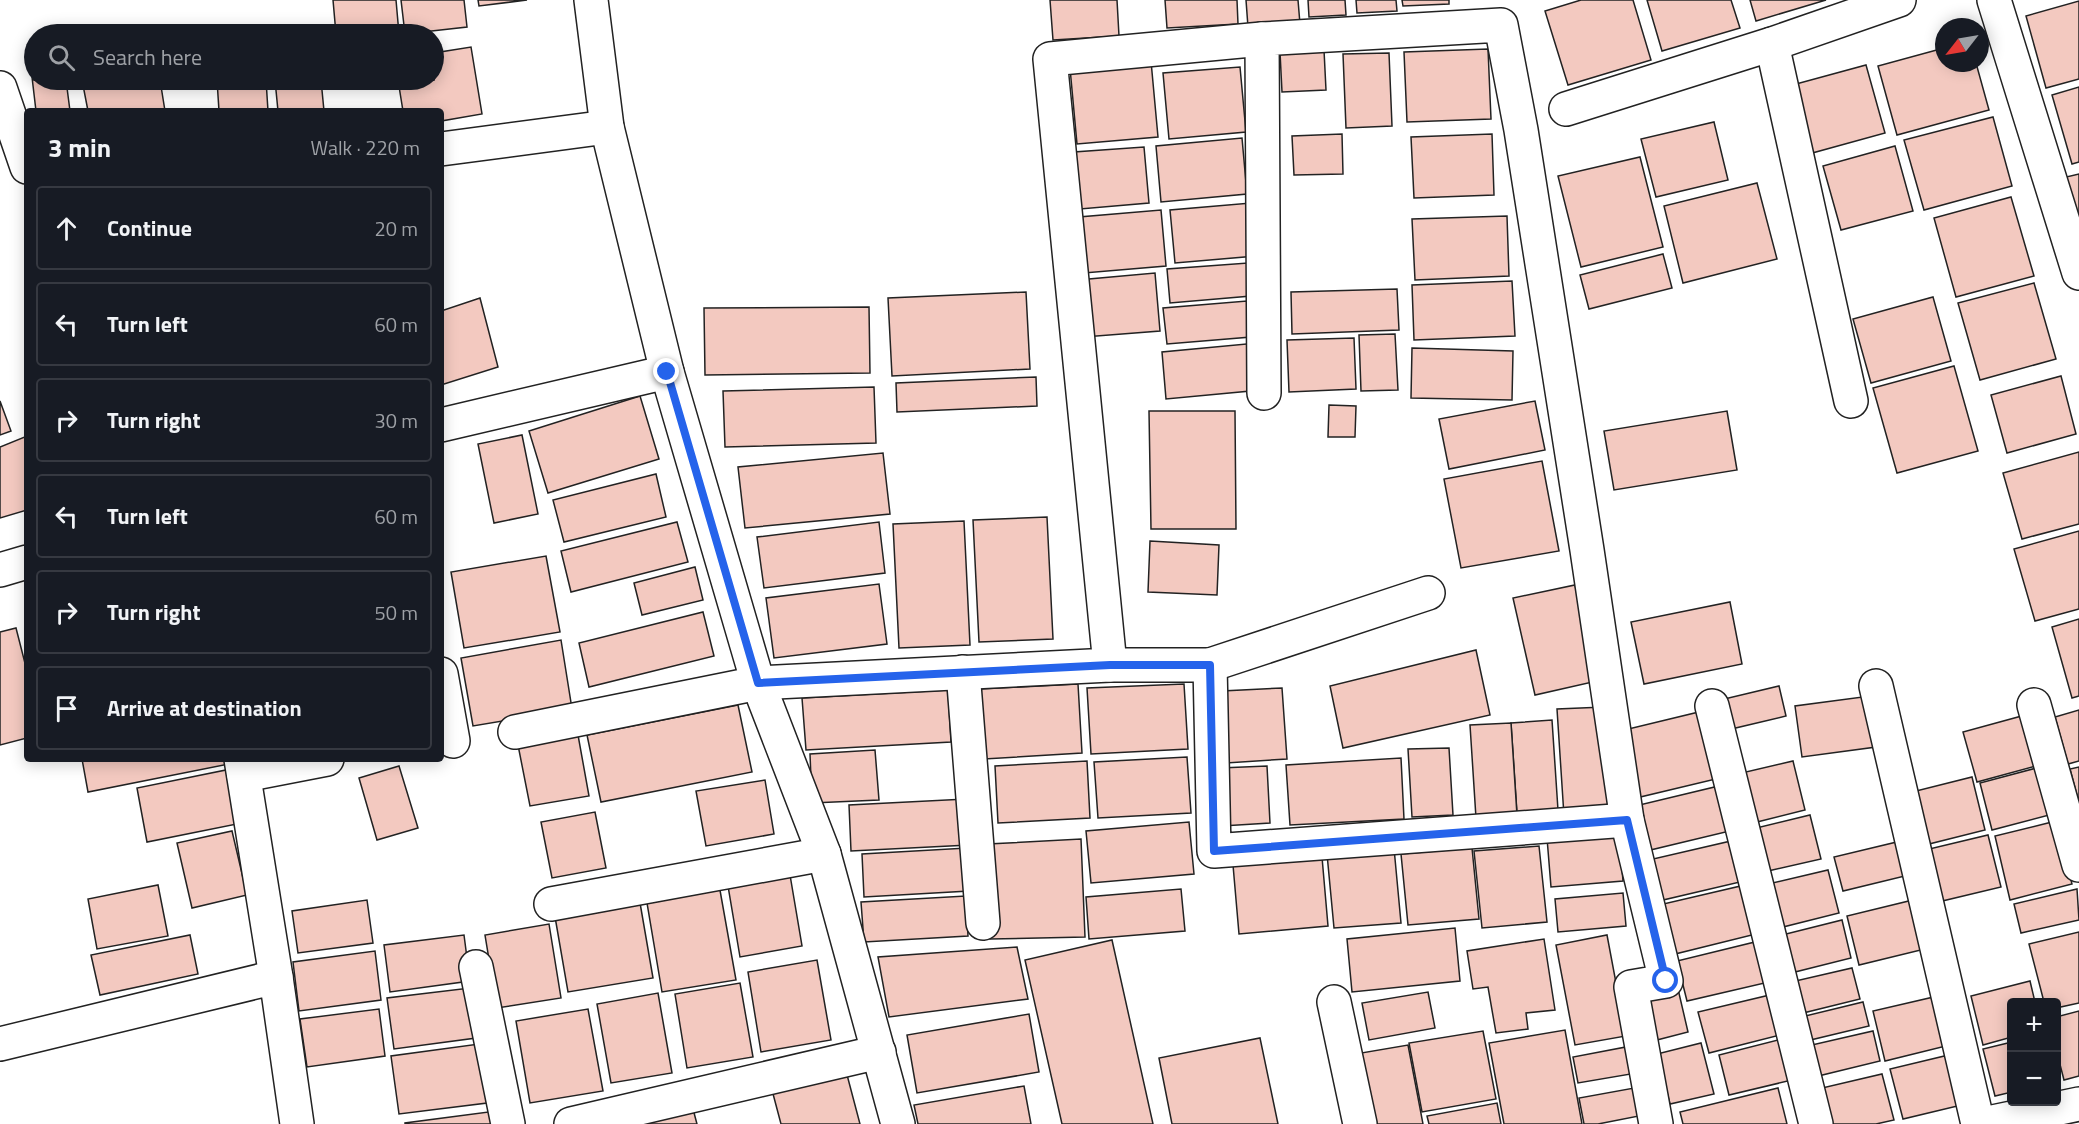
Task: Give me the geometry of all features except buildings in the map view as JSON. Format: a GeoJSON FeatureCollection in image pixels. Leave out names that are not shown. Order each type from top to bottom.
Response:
{"type":"FeatureCollection","features":[{"type":"Feature","properties":{"kind":"street"},"geometry":{"type":"LineString","coordinates":[[591,0],[607,128],[667,372],[758,683],[824,854],[898,1124]]}},
{"type":"Feature","properties":{"kind":"street"},"geometry":{"type":"LineString","coordinates":[[1566,109],[1772,44],[1899,0]]}},
{"type":"Feature","properties":{"kind":"street"},"geometry":{"type":"LineString","coordinates":[[1994,0],[2079,273]]}},
{"type":"Feature","properties":{"kind":"street"},"geometry":{"type":"LineString","coordinates":[[1110,665],[1050,59],[1262,39],[1502,25],[1521,130],[1627,820],[1666,981],[1630,987],[1656,1124]]}},
{"type":"Feature","properties":{"kind":"street"},"geometry":{"type":"LineString","coordinates":[[1262,39],[1264,393]]}},
{"type":"Feature","properties":{"kind":"street"},"geometry":{"type":"LineString","coordinates":[[1772,44],[1851,401]]}},
{"type":"Feature","properties":{"kind":"street"},"geometry":{"type":"LineString","coordinates":[[0,88],[24,158]]}},
{"type":"Feature","properties":{"kind":"street"},"geometry":{"type":"LineString","coordinates":[[444,149],[607,128]]}},
{"type":"Feature","properties":{"kind":"street"},"geometry":{"type":"LineString","coordinates":[[444,424],[667,372]]}},
{"type":"Feature","properties":{"kind":"street"},"geometry":{"type":"LineString","coordinates":[[0,570],[24,563]]}},
{"type":"Feature","properties":{"kind":"street"},"geometry":{"type":"LineString","coordinates":[[515,732],[758,683],[1110,665],[1210,665],[1428,593]]}},
{"type":"Feature","properties":{"kind":"street"},"geometry":{"type":"LineString","coordinates":[[1210,665],[1214,851],[1627,820]]}},
{"type":"Feature","properties":{"kind":"street"},"geometry":{"type":"LineString","coordinates":[[963,672],[983,923]]}},
{"type":"Feature","properties":{"kind":"street"},"geometry":{"type":"LineString","coordinates":[[1876,686],[1978,1124]]}},
{"type":"Feature","properties":{"kind":"street"},"geometry":{"type":"LineString","coordinates":[[444,691],[453,741]]}},
{"type":"Feature","properties":{"kind":"street"},"geometry":{"type":"LineString","coordinates":[[2034,705],[2079,865]]}},
{"type":"Feature","properties":{"kind":"street"},"geometry":{"type":"LineString","coordinates":[[1712,706],[1816,1124]]}},
{"type":"Feature","properties":{"kind":"street"},"geometry":{"type":"LineString","coordinates":[[295,762],[242,767],[297,1124]]}},
{"type":"Feature","properties":{"kind":"street"},"geometry":{"type":"LineString","coordinates":[[550,904],[824,854]]}},
{"type":"Feature","properties":{"kind":"street"},"geometry":{"type":"LineString","coordinates":[[476,967],[508,1124]]}},
{"type":"Feature","properties":{"kind":"street"},"geometry":{"type":"LineString","coordinates":[[0,1044],[276,977]]}},
{"type":"Feature","properties":{"kind":"street"},"geometry":{"type":"LineString","coordinates":[[1334,1002],[1360,1124]]}},
{"type":"Feature","properties":{"kind":"street"},"geometry":{"type":"LineString","coordinates":[[571,1124],[879,1052]]}},
{"type":"Feature","properties":{"kind":"street"},"geometry":{"type":"LineString","coordinates":[[1983,1124],[2079,1104]]}},
{"type":"Feature","properties":{"kind":"route"},"geometry":{"type":"LineString","coordinates":[[667,372],[758,683],[1110,665],[1210,665],[1214,851],[1627,820],[1666,981]]}}]}
